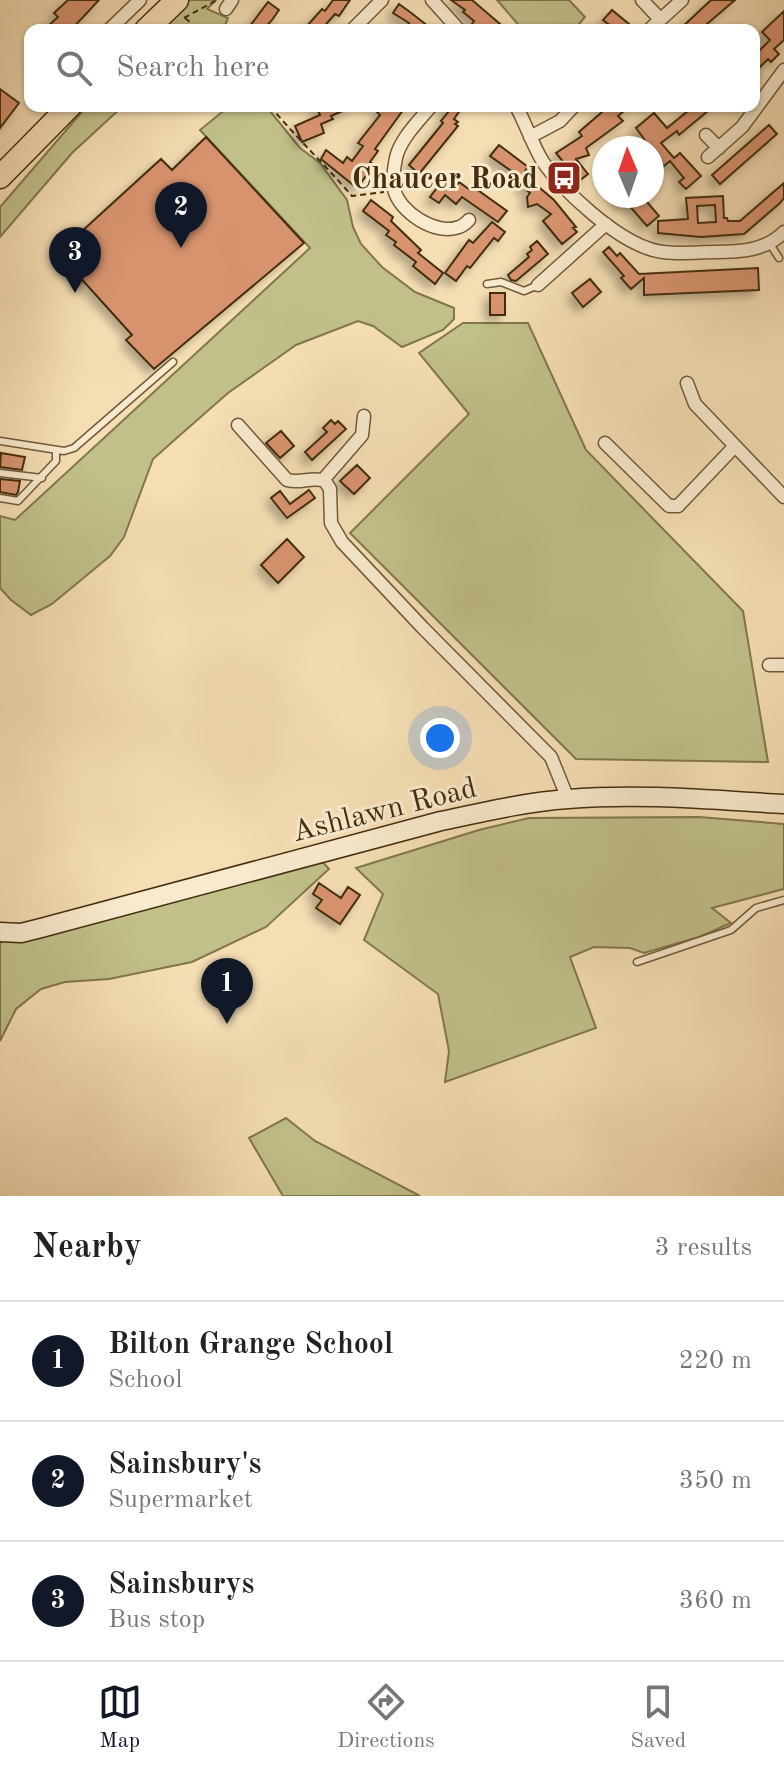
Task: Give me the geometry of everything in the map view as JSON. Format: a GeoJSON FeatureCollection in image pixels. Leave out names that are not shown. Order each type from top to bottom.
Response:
{"type":"FeatureCollection","features":[{"type":"Feature","properties":{"kind":"highway"},"geometry":{"type":"LineString","coordinates":[[158,24],[181,12]]}},
{"type":"Feature","properties":{"kind":"highway"},"geometry":{"type":"LineString","coordinates":[[0,177],[64,112]]}},
{"type":"Feature","properties":{"kind":"main road","name":"Ashlawn Road"},"geometry":{"type":"LineString","coordinates":[[2,931],[21,933],[498,808],[568,799],[655,797],[784,804]]}},
{"type":"Feature","properties":{"kind":"street"},"geometry":{"type":"LineString","coordinates":[[115,24],[140,0]]}},
{"type":"Feature","properties":{"kind":"street"},"geometry":{"type":"LineString","coordinates":[[358,24],[382,0]]}},
{"type":"Feature","properties":{"kind":"street"},"geometry":{"type":"LineString","coordinates":[[432,0],[454,24]]}},
{"type":"Feature","properties":{"kind":"street"},"geometry":{"type":"LineString","coordinates":[[642,0],[660,19]]}},
{"type":"Feature","properties":{"kind":"street"},"geometry":{"type":"LineString","coordinates":[[655,24],[682,0]]}},
{"type":"Feature","properties":{"kind":"street"},"geometry":{"type":"LineString","coordinates":[[760,103],[784,70]]}},
{"type":"Feature","properties":{"kind":"street"},"geometry":{"type":"LineString","coordinates":[[427,112],[399,149],[394,191],[411,215],[444,229],[458,228],[469,220]]}},
{"type":"Feature","properties":{"kind":"street"},"geometry":{"type":"LineString","coordinates":[[519,112],[544,162],[579,202],[606,224],[648,248],[674,252],[744,252],[784,232]]}},
{"type":"Feature","properties":{"kind":"street"},"geometry":{"type":"LineString","coordinates":[[530,137],[560,121],[568,112]]}},
{"type":"Feature","properties":{"kind":"street"},"geometry":{"type":"LineString","coordinates":[[708,157],[742,127],[753,112]]}},
{"type":"Feature","properties":{"kind":"street"},"geometry":{"type":"LineString","coordinates":[[706,135],[719,148]]}},
{"type":"Feature","properties":{"kind":"street"},"geometry":{"type":"LineString","coordinates":[[538,285],[606,224]]}},
{"type":"Feature","properties":{"kind":"street"},"geometry":{"type":"LineString","coordinates":[[444,229],[446,243]]}},
{"type":"Feature","properties":{"kind":"street"},"geometry":{"type":"LineString","coordinates":[[687,383],[695,404],[784,497]]}},
{"type":"Feature","properties":{"kind":"street"},"geometry":{"type":"LineString","coordinates":[[323,480],[362,435],[364,416]]}},
{"type":"Feature","properties":{"kind":"street"},"geometry":{"type":"LineString","coordinates":[[238,425],[287,480],[297,483],[318,478],[323,480],[330,489],[331,523],[342,542],[551,757],[568,799]]}},
{"type":"Feature","properties":{"kind":"street"},"geometry":{"type":"LineString","coordinates":[[605,443],[669,506],[678,506],[735,446]]}},
{"type":"Feature","properties":{"kind":"street"},"geometry":{"type":"LineString","coordinates":[[769,665],[784,665]]}},
{"type":"Feature","properties":{"kind":"lane"},"geometry":{"type":"LineString","coordinates":[[769,242],[779,258]]}},
{"type":"Feature","properties":{"kind":"lane"},"geometry":{"type":"LineString","coordinates":[[487,284],[501,282],[524,291],[538,285]]}},
{"type":"Feature","properties":{"kind":"lane"},"geometry":{"type":"LineString","coordinates":[[0,441],[68,450],[81,444],[173,362]]}},
{"type":"Feature","properties":{"kind":"lane"},"geometry":{"type":"LineString","coordinates":[[0,498],[18,501],[56,461],[56,450]]}},
{"type":"Feature","properties":{"kind":"lane"},"geometry":{"type":"LineString","coordinates":[[0,473],[42,478]]}},
{"type":"Feature","properties":{"kind":"lane"},"geometry":{"type":"LineString","coordinates":[[637,962],[717,936],[731,930],[756,908],[784,900]]}},
{"type":"Feature","properties":{"kind":"path"},"geometry":{"type":"LineString","coordinates":[[181,12],[225,3]]}},
{"type":"Feature","properties":{"kind":"path"},"geometry":{"type":"LineString","coordinates":[[275,112],[352,196],[394,191]]}},
{"type":"Feature","properties":{"kind":"shaded area"},"geometry":{"type":"Polygon","coordinates":[[[185,0],[216,0],[207,9],[228,18],[226,24],[161,24],[185,0]]]}},
{"type":"Feature","properties":{"kind":"shaded area"},"geometry":{"type":"Polygon","coordinates":[[[497,0],[569,0],[585,17],[579,24],[518,24],[497,0]]]}},
{"type":"Feature","properties":{"kind":"shaded area"},"geometry":{"type":"Polygon","coordinates":[[[82,112],[116,112],[72,153],[0,237],[0,207],[82,112]]]}},
{"type":"Feature","properties":{"kind":"shaded area"},"geometry":{"type":"Polygon","coordinates":[[[222,112],[271,112],[300,148],[320,163],[347,200],[353,227],[361,244],[382,267],[415,292],[454,308],[454,319],[443,330],[402,347],[373,326],[358,321],[296,345],[228,393],[153,459],[124,537],[110,556],[52,604],[31,615],[0,588],[0,516],[15,520],[310,248],[200,130],[222,112]]]}},
{"type":"Feature","properties":{"kind":"shaded area"},"geometry":{"type":"Polygon","coordinates":[[[463,323],[528,323],[586,450],[743,611],[768,762],[576,759],[350,533],[469,414],[419,353],[463,323]]]}},
{"type":"Feature","properties":{"kind":"shaded area"},"geometry":{"type":"Polygon","coordinates":[[[699,817],[784,824],[784,889],[712,908],[731,923],[699,937],[644,953],[630,948],[594,947],[570,957],[596,1028],[445,1082],[449,1051],[438,994],[364,940],[383,894],[356,868],[529,818],[699,817]]]}},
{"type":"Feature","properties":{"kind":"shaded area"},"geometry":{"type":"Polygon","coordinates":[[[321,860],[329,869],[266,927],[192,962],[109,979],[65,982],[41,989],[16,1009],[0,1041],[0,942],[159,905],[321,860]]]}},
{"type":"Feature","properties":{"kind":"shaded area"},"geometry":{"type":"Polygon","coordinates":[[[286,1118],[315,1141],[420,1196],[283,1196],[249,1138],[286,1118]]]}},
{"type":"Feature","properties":{"kind":"building"},"geometry":{"type":"Polygon","coordinates":[[[68,0],[99,0],[77,24],[50,24],[58,17],[54,13],[68,0]]]}},
{"type":"Feature","properties":{"kind":"building"},"geometry":{"type":"Polygon","coordinates":[[[333,0],[350,0],[339,16],[335,14],[326,24],[309,24],[322,9],[325,11],[333,0]]]}},
{"type":"Feature","properties":{"kind":"building"},"geometry":{"type":"Polygon","coordinates":[[[451,0],[472,0],[500,24],[472,24],[474,21],[463,12],[465,10],[451,0]]]}},
{"type":"Feature","properties":{"kind":"building"},"geometry":{"type":"Polygon","coordinates":[[[711,0],[735,0],[707,24],[685,24],[711,0]]]}},
{"type":"Feature","properties":{"kind":"building"},"geometry":{"type":"Polygon","coordinates":[[[268,2],[279,10],[268,24],[252,24],[268,2]]]}},
{"type":"Feature","properties":{"kind":"building"},"geometry":{"type":"Polygon","coordinates":[[[399,4],[425,24],[408,24],[393,13],[399,4]]]}},
{"type":"Feature","properties":{"kind":"building"},"geometry":{"type":"Polygon","coordinates":[[[612,10],[629,24],[608,24],[603,20],[612,10]]]}},
{"type":"Feature","properties":{"kind":"building"},"geometry":{"type":"Polygon","coordinates":[[[784,11],[784,40],[774,49],[779,54],[760,67],[760,50],[770,40],[762,32],[784,11]]]}},
{"type":"Feature","properties":{"kind":"building"},"geometry":{"type":"Polygon","coordinates":[[[0,89],[19,103],[0,128],[0,89]]]}},
{"type":"Feature","properties":{"kind":"building"},"geometry":{"type":"Polygon","coordinates":[[[319,112],[340,112],[321,124],[324,133],[302,142],[295,126],[320,115],[319,112]]]}},
{"type":"Feature","properties":{"kind":"building"},"geometry":{"type":"Polygon","coordinates":[[[377,112],[402,112],[375,149],[378,151],[370,162],[374,165],[357,188],[321,159],[326,150],[343,163],[347,157],[352,161],[363,146],[358,143],[380,115],[377,112]]]}},
{"type":"Feature","properties":{"kind":"building"},"geometry":{"type":"Polygon","coordinates":[[[448,112],[459,112],[454,119],[458,126],[419,174],[409,165],[443,123],[441,121],[448,112]]]}},
{"type":"Feature","properties":{"kind":"building"},"geometry":{"type":"Polygon","coordinates":[[[602,112],[623,112],[618,116],[623,121],[602,136],[592,136],[592,144],[586,148],[589,155],[576,159],[588,174],[579,181],[556,153],[582,136],[579,132],[602,112]]]}},
{"type":"Feature","properties":{"kind":"building"},"geometry":{"type":"Polygon","coordinates":[[[687,112],[707,112],[679,135],[677,131],[664,141],[664,136],[642,136],[636,128],[654,113],[667,128],[687,112]]]}},
{"type":"Feature","properties":{"kind":"building"},"geometry":{"type":"Polygon","coordinates":[[[769,125],[777,134],[720,184],[712,175],[769,125]]]}},
{"type":"Feature","properties":{"kind":"building"},"geometry":{"type":"Polygon","coordinates":[[[206,137],[304,243],[154,369],[126,340],[132,335],[58,253],[161,159],[172,170],[206,137]]]}},
{"type":"Feature","properties":{"kind":"building"},"geometry":{"type":"Polygon","coordinates":[[[499,145],[528,167],[525,171],[536,179],[534,183],[554,200],[576,227],[573,228],[577,232],[562,244],[543,221],[551,214],[537,204],[528,207],[527,197],[530,193],[520,185],[524,180],[490,156],[499,145]]]}},
{"type":"Feature","properties":{"kind":"building"},"geometry":{"type":"Polygon","coordinates":[[[664,146],[674,158],[680,153],[701,176],[686,189],[679,182],[684,178],[670,161],[664,166],[664,146]]]}},
{"type":"Feature","properties":{"kind":"building"},"geometry":{"type":"Polygon","coordinates":[[[448,181],[456,187],[459,182],[470,190],[472,186],[507,211],[498,222],[462,197],[456,204],[445,195],[439,203],[430,197],[440,184],[444,187],[448,181]]]}},
{"type":"Feature","properties":{"kind":"building"},"geometry":{"type":"Polygon","coordinates":[[[784,183],[784,198],[744,234],[701,237],[658,233],[658,221],[688,219],[686,198],[723,196],[724,218],[740,221],[784,183]],[[715,205],[697,206],[698,223],[716,222],[715,205]]]}},
{"type":"Feature","properties":{"kind":"building"},"geometry":{"type":"Polygon","coordinates":[[[371,200],[393,217],[391,221],[421,250],[418,253],[443,273],[435,284],[413,266],[416,262],[394,245],[396,242],[386,235],[389,231],[363,211],[371,200]]]}},
{"type":"Feature","properties":{"kind":"building"},"geometry":{"type":"Polygon","coordinates":[[[631,208],[652,208],[659,216],[647,226],[631,208]]]}},
{"type":"Feature","properties":{"kind":"building"},"geometry":{"type":"Polygon","coordinates":[[[492,222],[505,232],[498,241],[494,238],[456,281],[445,273],[469,240],[473,243],[492,222]]]}},
{"type":"Feature","properties":{"kind":"building"},"geometry":{"type":"Polygon","coordinates":[[[537,241],[548,254],[516,281],[511,280],[508,275],[529,257],[530,247],[537,241]]]}},
{"type":"Feature","properties":{"kind":"building"},"geometry":{"type":"Polygon","coordinates":[[[609,247],[617,256],[620,253],[639,274],[758,268],[759,290],[644,295],[644,278],[631,289],[603,252],[609,247]]]}},
{"type":"Feature","properties":{"kind":"building"},"geometry":{"type":"Polygon","coordinates":[[[590,279],[601,292],[583,307],[572,293],[590,279]]]}},
{"type":"Feature","properties":{"kind":"building"},"geometry":{"type":"Polygon","coordinates":[[[490,293],[505,293],[505,315],[490,315],[490,293]]]}},
{"type":"Feature","properties":{"kind":"building"},"geometry":{"type":"Polygon","coordinates":[[[331,420],[335,424],[338,421],[346,429],[312,460],[305,452],[327,432],[323,428],[331,420]]]}},
{"type":"Feature","properties":{"kind":"building"},"geometry":{"type":"Polygon","coordinates":[[[281,431],[294,446],[280,458],[266,443],[281,431]]]}},
{"type":"Feature","properties":{"kind":"building"},"geometry":{"type":"Polygon","coordinates":[[[1,453],[25,457],[22,470],[0,467],[1,453]]]}},
{"type":"Feature","properties":{"kind":"building"},"geometry":{"type":"Polygon","coordinates":[[[357,465],[370,478],[354,494],[340,481],[357,465]]]}},
{"type":"Feature","properties":{"kind":"building"},"geometry":{"type":"Polygon","coordinates":[[[0,479],[20,481],[16,495],[0,492],[0,479]]]}},
{"type":"Feature","properties":{"kind":"building"},"geometry":{"type":"Polygon","coordinates":[[[309,490],[315,498],[287,518],[271,498],[280,491],[290,504],[309,490]]]}},
{"type":"Feature","properties":{"kind":"building"},"geometry":{"type":"Polygon","coordinates":[[[287,539],[304,557],[278,583],[261,565],[287,539]]]}},
{"type":"Feature","properties":{"kind":"building"},"geometry":{"type":"Polygon","coordinates":[[[319,883],[341,898],[348,887],[360,895],[340,924],[316,908],[322,900],[313,894],[319,883]]]}},
{"type":"Feature","properties":{"kind":"place","name":"Chaucer Road"},"geometry":{"type":"Point","coordinates":[564,178]}},
{"type":"Feature","properties":{"kind":"place","name":"Sainsbury's"},"geometry":{"type":"Point","coordinates":[181,248]}},
{"type":"Feature","properties":{"kind":"place","name":"Sainsburys"},"geometry":{"type":"Point","coordinates":[75,293]}},
{"type":"Feature","properties":{"kind":"place","name":"Bilton Grange School"},"geometry":{"type":"Point","coordinates":[227,1024]}}]}
